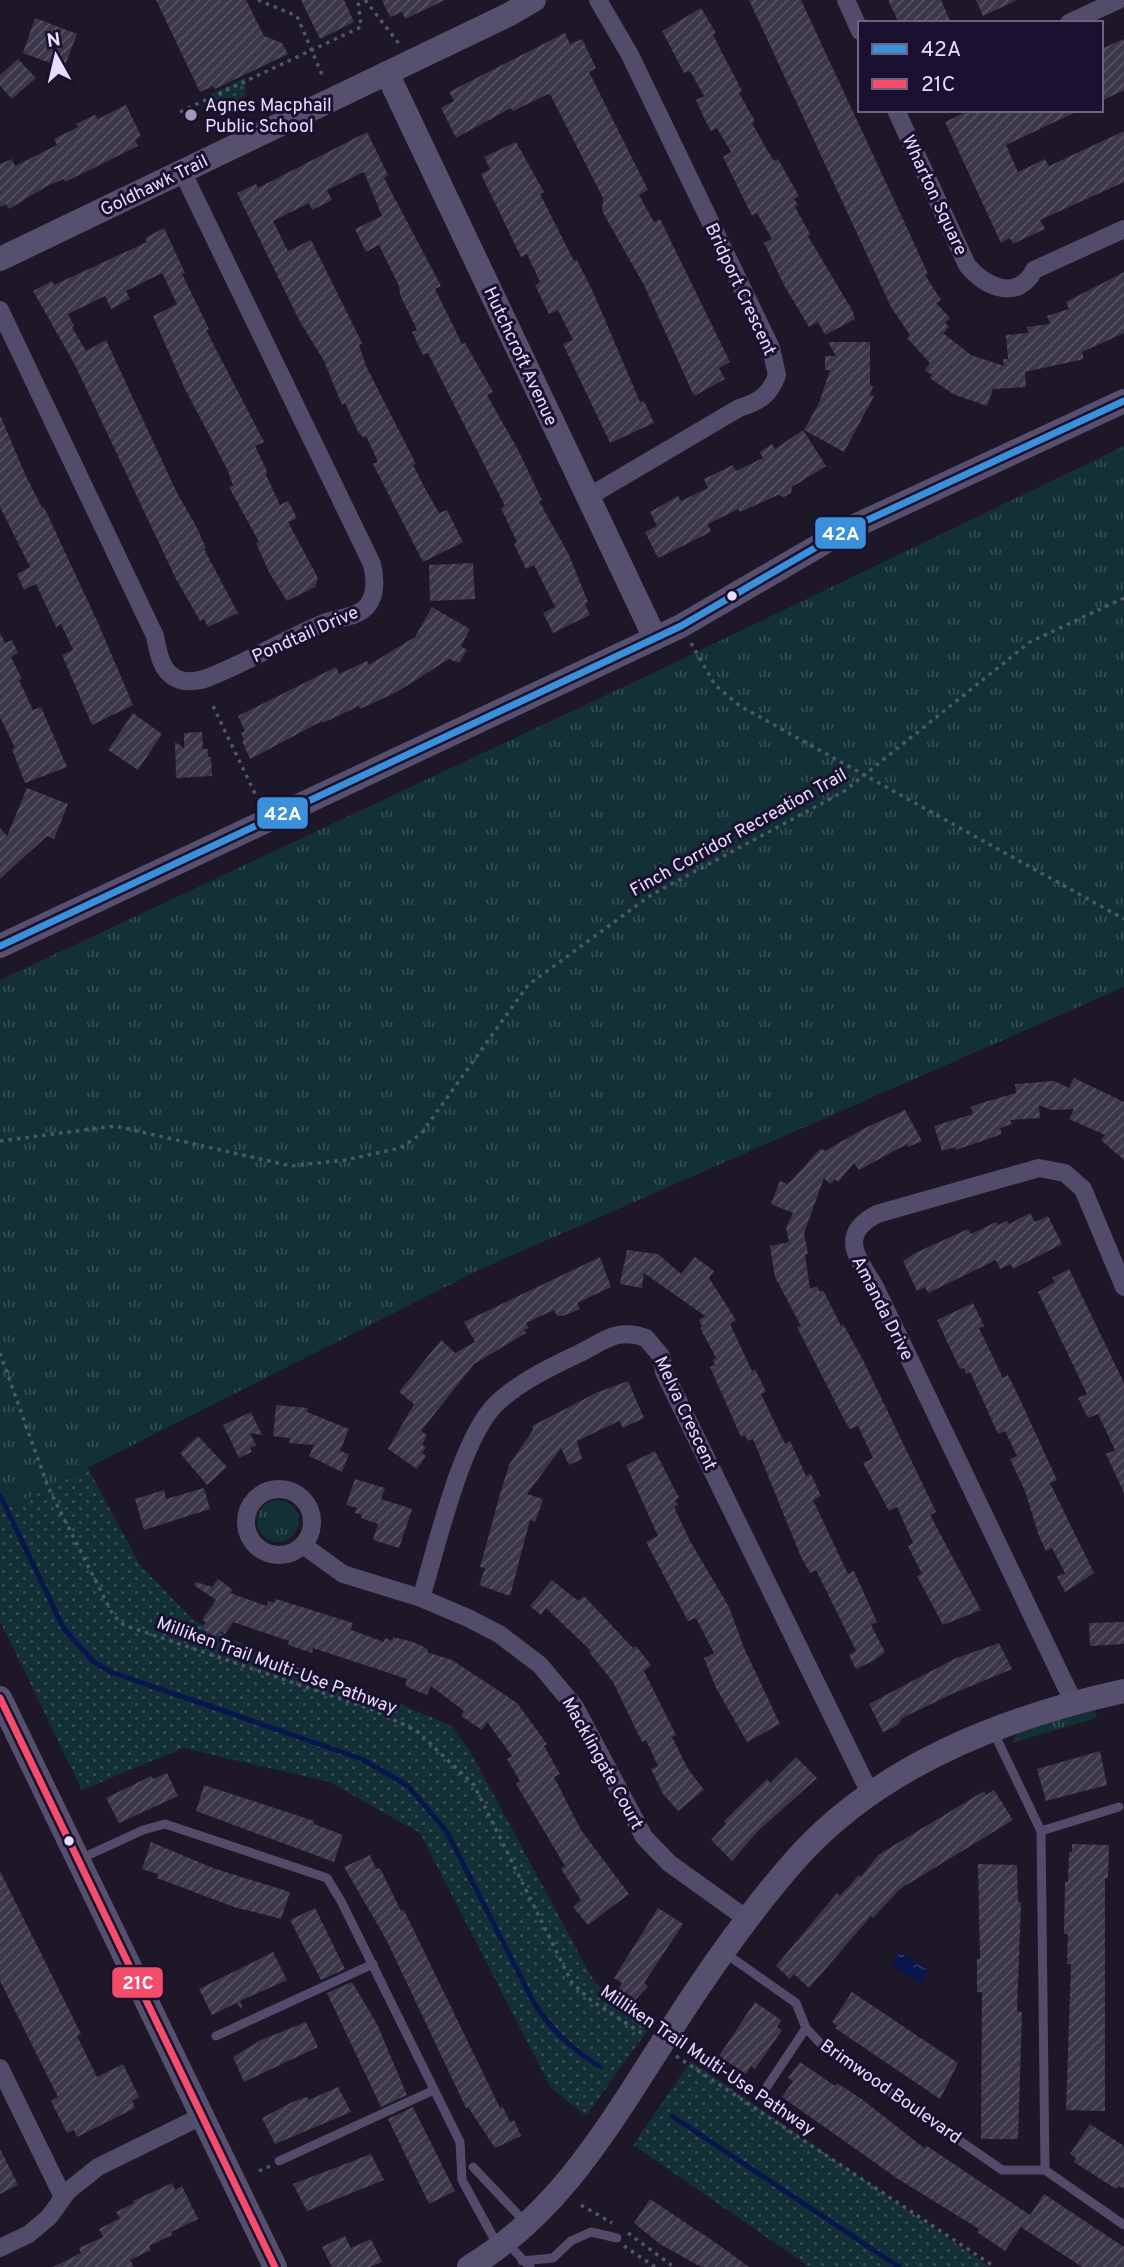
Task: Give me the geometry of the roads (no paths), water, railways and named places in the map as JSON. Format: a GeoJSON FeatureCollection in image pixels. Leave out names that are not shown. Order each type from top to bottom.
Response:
{"type":"FeatureCollection","features":[{"type":"Feature","properties":{"kind":"street","name":"Goldhawk Trail"},"geometry":{"type":"LineString","coordinates":[[0,259],[534,0]]}},
{"type":"Feature","properties":{"kind":"street","name":"Bridport Crescent"},"geometry":{"type":"LineString","coordinates":[[588,497],[739,408],[757,402],[768,394],[777,375],[771,348],[630,55],[598,0]]}},
{"type":"Feature","properties":{"kind":"street"},"geometry":{"type":"LineString","coordinates":[[846,0],[858,27]]}},
{"type":"Feature","properties":{"kind":"street"},"geometry":{"type":"LineString","coordinates":[[1073,21],[1118,0]]}},
{"type":"Feature","properties":{"kind":"street","name":"Hutchcroft Avenue"},"geometry":{"type":"LineString","coordinates":[[387,73],[655,638]]}},
{"type":"Feature","properties":{"kind":"street","name":"Wharton Square"},"geometry":{"type":"LineString","coordinates":[[897,112],[967,265],[977,277],[998,288],[1020,287],[1028,282],[1034,270],[1124,229]]}},
{"type":"Feature","properties":{"kind":"street","name":"Pondtail Drive"},"geometry":{"type":"LineString","coordinates":[[0,310],[155,636],[160,659],[168,673],[179,680],[204,679],[326,622],[354,615],[367,607],[373,595],[375,579],[372,564],[182,171]]}},
{"type":"Feature","properties":{"kind":"street"},"geometry":{"type":"LineString","coordinates":[[0,946],[687,623],[844,531],[1124,401]]}},
{"type":"Feature","properties":{"kind":"street","name":"Amanda Drive"},"geometry":{"type":"LineString","coordinates":[[1073,1702],[875,1287],[853,1250],[853,1243],[866,1220],[877,1214],[1039,1168],[1065,1173],[1083,1189],[1124,1287]]}},
{"type":"Feature","properties":{"kind":"street","name":"Melva Crescent"},"geometry":{"type":"LineString","coordinates":[[421,1598],[468,1445],[495,1405],[538,1374],[605,1338],[619,1333],[646,1338],[661,1356],[664,1372],[871,1795]]}},
{"type":"Feature","properties":{"kind":"street","name":"Macklingate Court"},"geometry":{"type":"LineString","coordinates":[[303,1545],[343,1574],[421,1598],[499,1634],[540,1665],[575,1707],[644,1836],[669,1863],[747,1919]]}},
{"type":"Feature","properties":{"kind":"street"},"geometry":{"type":"LineString","coordinates":[[469,2267],[526,2224],[576,2174],[747,1919],[800,1855],[871,1795],[954,1745],[991,1728],[1073,1702],[1124,1691]]}},
{"type":"Feature","properties":{"kind":"street"},"geometry":{"type":"LineString","coordinates":[[0,1698],[275,2267]]}},
{"type":"Feature","properties":{"kind":"street"},"geometry":{"type":"LineString","coordinates":[[0,2068],[63,2197]]}},
{"type":"Feature","properties":{"kind":"street"},"geometry":{"type":"LineString","coordinates":[[0,2248],[29,2234],[49,2217],[63,2197],[97,2167],[202,2116]]}},
{"type":"Feature","properties":{"kind":"lane"},"geometry":{"type":"LineString","coordinates":[[991,1728],[1041,1831],[1045,2170],[1124,2225]]}},
{"type":"Feature","properties":{"kind":"lane"},"geometry":{"type":"LineString","coordinates":[[1041,1831],[1119,1807]]}},
{"type":"Feature","properties":{"kind":"lane"},"geometry":{"type":"LineString","coordinates":[[78,1860],[143,1830],[165,1824],[327,1878],[373,1964],[460,2142],[462,2180],[502,2244],[530,2267]]}},
{"type":"Feature","properties":{"kind":"lane","name":"Brimwood Boulevard"},"geometry":{"type":"LineString","coordinates":[[724,1952],[796,2003],[806,2028],[821,2044],[1002,2170],[1045,2170]]}},
{"type":"Feature","properties":{"kind":"lane"},"geometry":{"type":"LineString","coordinates":[[216,2036],[373,1964]]}},
{"type":"Feature","properties":{"kind":"lane"},"geometry":{"type":"LineString","coordinates":[[764,2091],[806,2028]]}},
{"type":"Feature","properties":{"kind":"lane"},"geometry":{"type":"LineString","coordinates":[[279,2161],[434,2090]]}},
{"type":"Feature","properties":{"kind":"lane"},"geometry":{"type":"LineString","coordinates":[[473,2167],[526,2224]]}},
{"type":"Feature","properties":{"kind":"lane"},"geometry":{"type":"LineString","coordinates":[[522,2261],[553,2258],[571,2241],[591,2232],[617,2238]]}},
{"type":"Feature","properties":{"kind":"water"},"geometry":{"type":"Polygon","coordinates":[[[900,1952],[929,1971],[920,1984],[892,1965],[900,1952]]]}},
{"type":"Feature","properties":{"kind":"waterway"},"geometry":{"type":"LineString","coordinates":[[0,1495],[64,1629],[94,1662],[111,1672],[362,1759],[408,1786],[447,1832],[534,2003],[563,2039],[600,2067]]}},
{"type":"Feature","properties":{"kind":"waterway"},"geometry":{"type":"LineString","coordinates":[[672,2116],[899,2267]]}},
{"type":"Feature","properties":{"kind":"place","name":"Agnes Macphail Public School"},"geometry":{"type":"Point","coordinates":[191,115]}}]}
